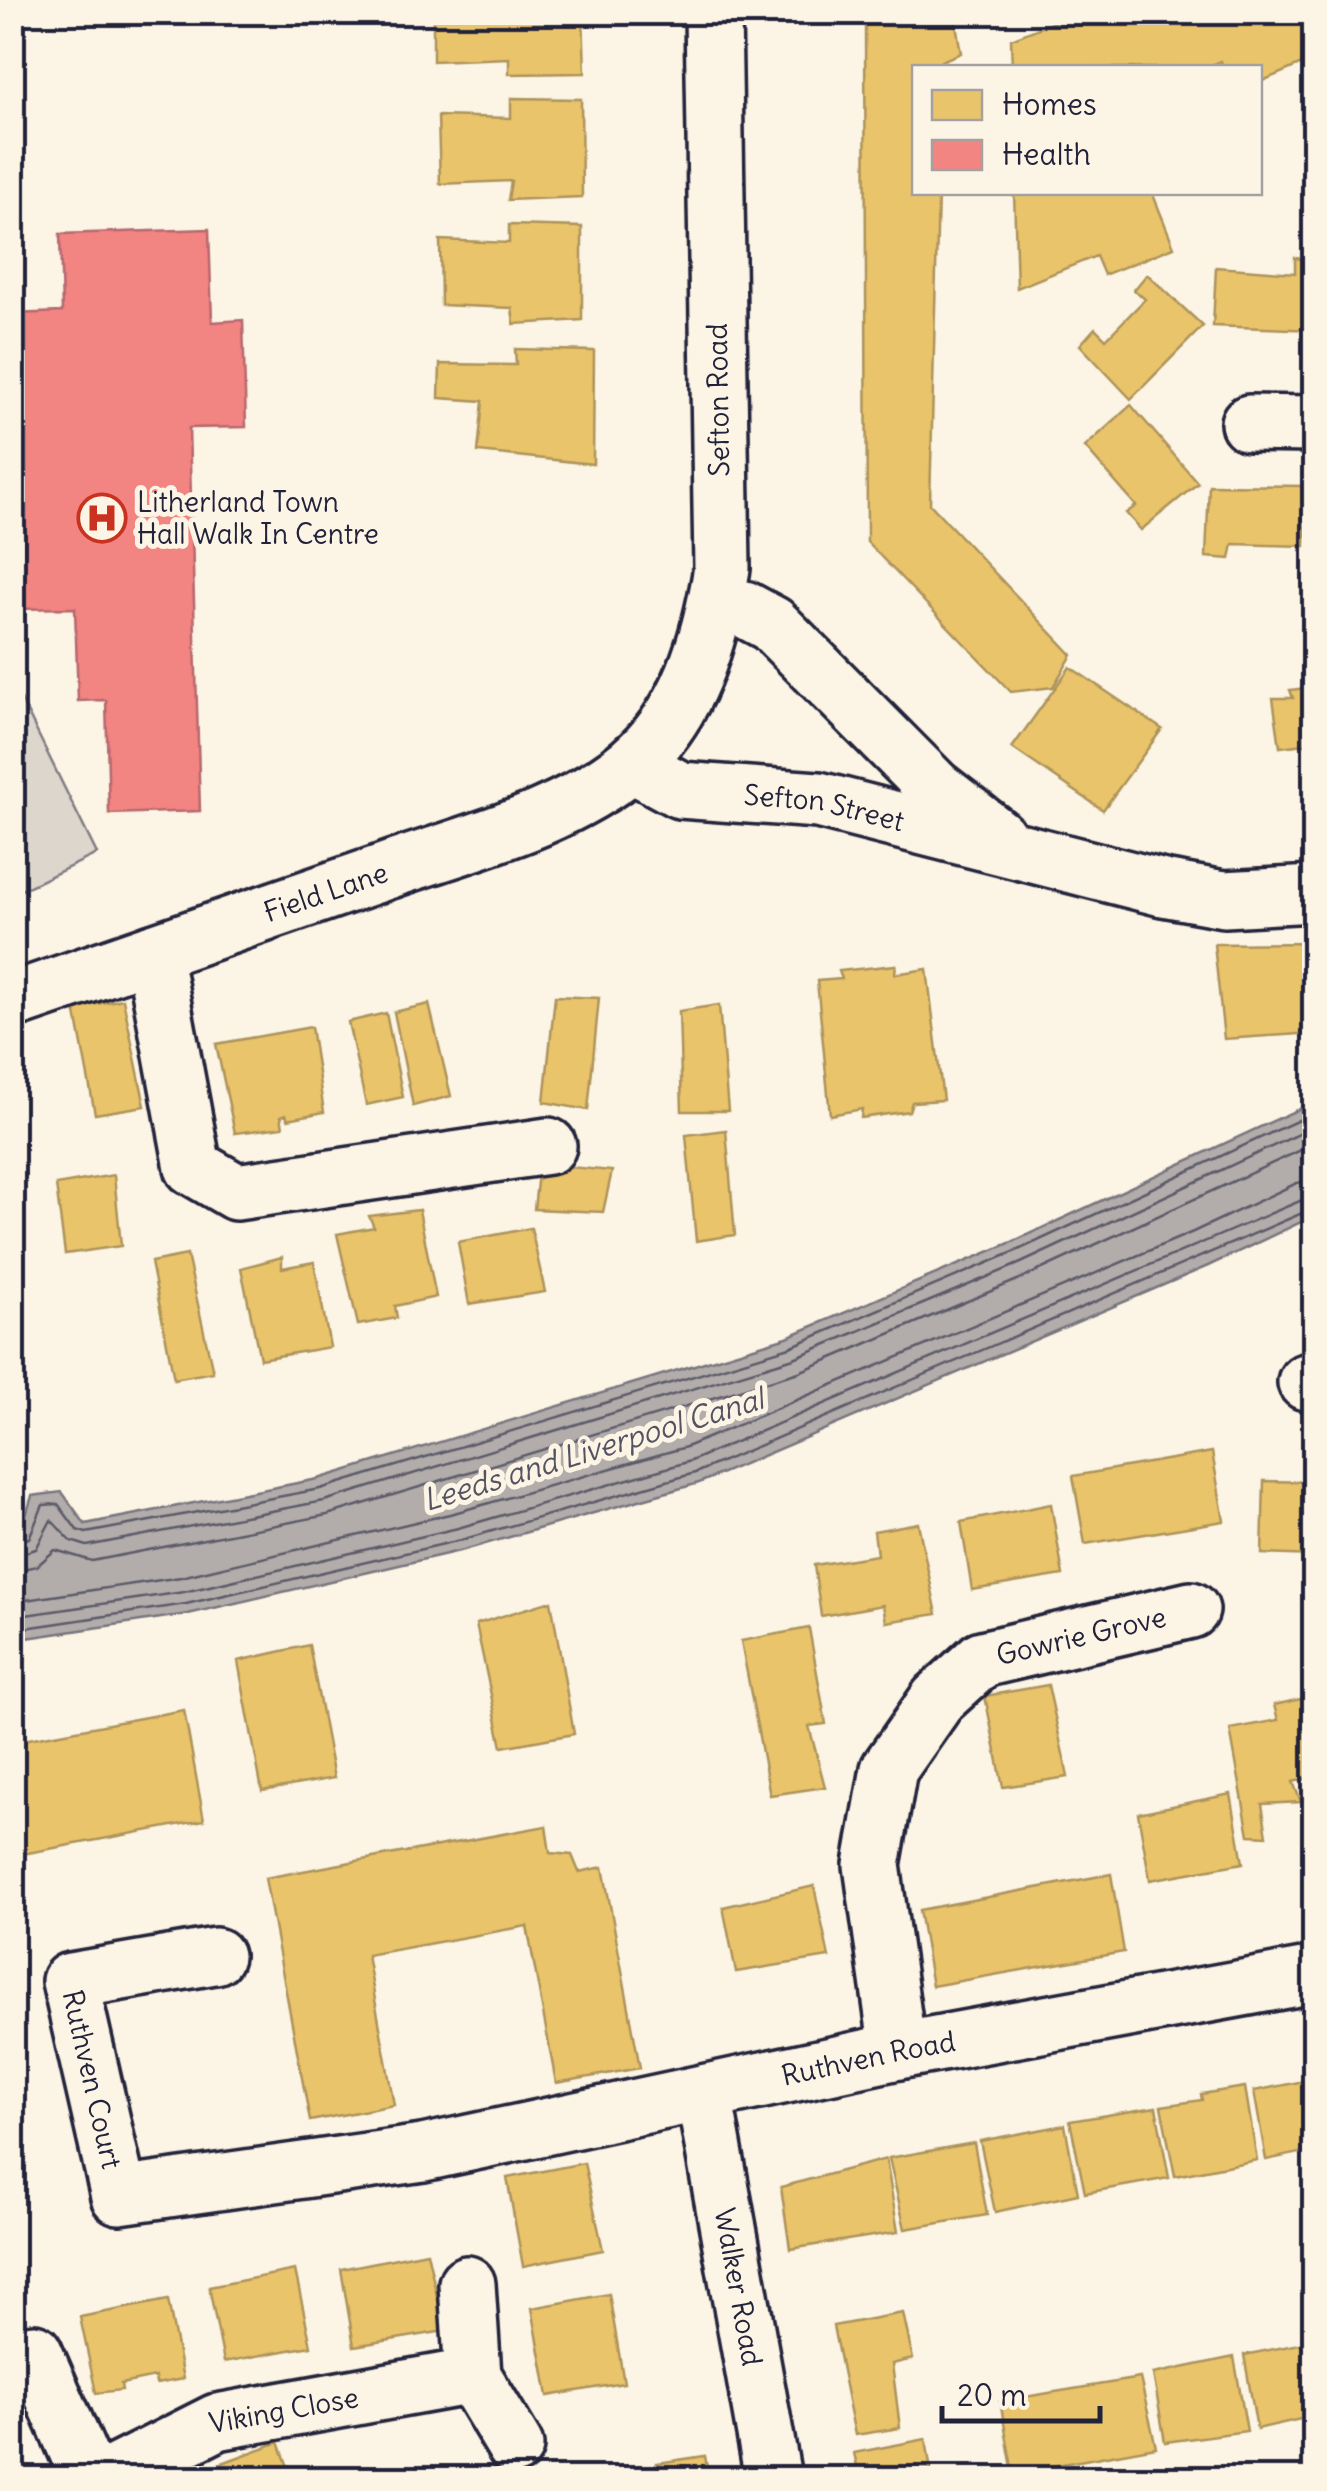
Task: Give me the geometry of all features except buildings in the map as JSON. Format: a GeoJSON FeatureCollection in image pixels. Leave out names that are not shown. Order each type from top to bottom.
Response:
{"type":"FeatureCollection","features":[{"type":"Feature","properties":{"kind":"street","name":"Sefton Road"},"geometry":{"type":"LineString","coordinates":[[632,764],[677,708],[701,657],[722,568],[713,12]]}},
{"type":"Feature","properties":{"kind":"street"},"geometry":{"type":"LineString","coordinates":[[1250,422],[1314,424]]}},
{"type":"Feature","properties":{"kind":"street","name":"Sefton Street"},"geometry":{"type":"LineString","coordinates":[[716,602],[744,609],[772,624],[935,788],[977,823],[1022,852]]}},
{"type":"Feature","properties":{"kind":"street","name":"Sefton Street"},"geometry":{"type":"LineString","coordinates":[[632,764],[680,790],[818,800],[1224,898],[1314,894]]}},
{"type":"Feature","properties":{"kind":"street","name":"Field Lane"},"geometry":{"type":"LineString","coordinates":[[12,1001],[499,832],[598,788],[632,764]]}},
{"type":"Feature","properties":{"kind":"street"},"geometry":{"type":"LineString","coordinates":[[154,952],[192,1166],[236,1192],[548,1146]]}},
{"type":"Feature","properties":{"kind":"street","name":"Gowrie Grove"},"geometry":{"type":"LineString","coordinates":[[898,2051],[872,1865],[889,1769],[938,1698],[982,1658],[1191,1610]]}},
{"type":"Feature","properties":{"kind":"street","name":"Ruthven Court"},"geometry":{"type":"LineString","coordinates":[[214,1956],[70,1981],[119,2196],[424,2153]]}},
{"type":"Feature","properties":{"kind":"street","name":"Ruthven Road"},"geometry":{"type":"LineString","coordinates":[[424,2153],[898,2051],[1314,1975]]}},
{"type":"Feature","properties":{"kind":"street","name":"Walker Road"},"geometry":{"type":"LineString","coordinates":[[704,2095],[773,2478]]}},
{"type":"Feature","properties":{"kind":"street"},"geometry":{"type":"LineString","coordinates":[[466,2284],[474,2376],[516,2446]]}},
{"type":"Feature","properties":{"kind":"street"},"geometry":{"type":"LineString","coordinates":[[34,2352],[78,2456]]}},
{"type":"Feature","properties":{"kind":"street","name":"Viking Close"},"geometry":{"type":"LineString","coordinates":[[106,2478],[217,2422],[474,2376]]}},
{"type":"Feature","properties":{"kind":"shaded area"},"geometry":{"type":"Polygon","coordinates":[[[13,683],[97,854],[12,894],[13,683]]]}},
{"type":"Feature","properties":{"kind":"water","name":"Leeds and Liverpool Canal"},"geometry":{"type":"Polygon","coordinates":[[[1314,1102],[1314,1216],[1208,1266],[699,1483],[464,1550],[188,1614],[13,1640],[13,1534],[21,1532],[32,1496],[62,1492],[85,1524],[318,1479],[787,1337],[1012,1242],[1314,1102]]]}},
{"type":"Feature","properties":{"kind":"place","name":"Litherland Town Hall Walk In Centre"},"geometry":{"type":"Point","coordinates":[102,518]}}]}
